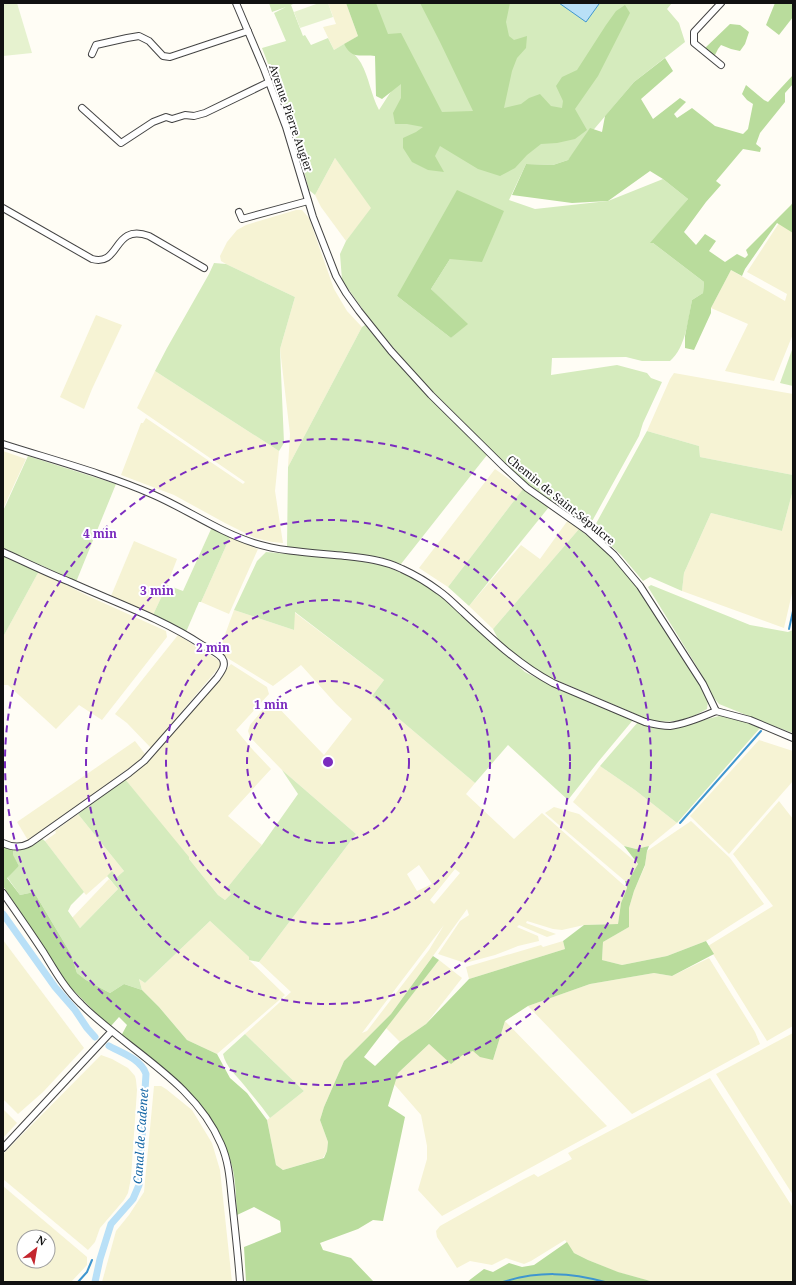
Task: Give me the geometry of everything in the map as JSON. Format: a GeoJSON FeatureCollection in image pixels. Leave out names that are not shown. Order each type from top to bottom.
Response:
{"type":"FeatureCollection","features":[{"type":"Feature","properties":{"kind":"street","name":"Avenue Pierre Augier"},"geometry":{"type":"LineString","coordinates":[[236,3],[286,127],[308,201],[322,240]]}},
{"type":"Feature","properties":{"kind":"street"},"geometry":{"type":"LineString","coordinates":[[721,3],[694,32],[694,43],[721,65]]}},
{"type":"Feature","properties":{"kind":"street"},"geometry":{"type":"LineString","coordinates":[[92,54],[96,45],[139,36],[149,41],[163,56],[170,57],[248,31]]}},
{"type":"Feature","properties":{"kind":"street"},"geometry":{"type":"LineString","coordinates":[[82,108],[121,144],[153,122],[166,116],[172,119],[185,114],[194,116],[205,113],[269,82]]}},
{"type":"Feature","properties":{"kind":"street"},"geometry":{"type":"LineString","coordinates":[[239,212],[242,219],[308,201]]}},
{"type":"Feature","properties":{"kind":"street"},"geometry":{"type":"LineString","coordinates":[[3,208],[92,259],[106,259],[110,256],[122,239],[133,233],[141,233],[149,236],[204,268]]}},
{"type":"Feature","properties":{"kind":"street","name":"Chemin de Saint-Sépulcre"},"geometry":{"type":"LineString","coordinates":[[322,240],[336,276],[350,299],[391,351],[426,389],[527,488],[588,531],[619,560],[640,586],[702,684],[716,710]]}},
{"type":"Feature","properties":{"kind":"street"},"geometry":{"type":"LineString","coordinates":[[3,444],[130,486],[160,498],[252,543],[272,548],[360,557],[400,567],[440,592],[509,654],[535,673],[553,683],[645,722],[670,726],[702,717],[716,710],[750,720],[793,738]]}},
{"type":"Feature","properties":{"kind":"street"},"geometry":{"type":"LineString","coordinates":[[3,552],[70,583],[126,605],[194,639],[221,657],[224,662],[223,669],[217,678],[144,761],[30,843],[18,847],[11,847],[3,843]]}},
{"type":"Feature","properties":{"kind":"street"},"geometry":{"type":"LineString","coordinates":[[3,893],[43,952],[65,988],[111,1032],[161,1071],[186,1093],[211,1124],[226,1157],[237,1241],[240,1282]]}},
{"type":"Feature","properties":{"kind":"street"},"geometry":{"type":"LineString","coordinates":[[3,1148],[111,1032]]}},
{"type":"Feature","properties":{"kind":"shaded area"},"geometry":{"type":"Polygon","coordinates":[[[328,3],[346,3],[358,36],[334,50],[323,27],[336,24],[328,3]]]}},
{"type":"Feature","properties":{"kind":"shaded area"},"geometry":{"type":"Polygon","coordinates":[[[335,158],[372,208],[346,241],[321,207],[315,195],[335,158]]]}},
{"type":"Feature","properties":{"kind":"shaded area"},"geometry":{"type":"Polygon","coordinates":[[[296,210],[302,210],[309,218],[334,289],[347,311],[362,327],[288,467],[290,434],[280,349],[295,297],[226,264],[221,261],[220,256],[227,242],[237,230],[246,225],[296,210]]]}},
{"type":"Feature","properties":{"kind":"shaded area"},"geometry":{"type":"Polygon","coordinates":[[[779,223],[793,232],[793,334],[774,381],[725,371],[748,324],[711,308],[731,270],[785,301],[787,294],[747,272],[779,223]]]}},
{"type":"Feature","properties":{"kind":"shaded area"},"geometry":{"type":"Polygon","coordinates":[[[96,315],[122,325],[84,409],[60,397],[96,315]]]}},
{"type":"Feature","properties":{"kind":"shaded area"},"geometry":{"type":"Polygon","coordinates":[[[155,371],[279,451],[275,491],[283,543],[255,538],[174,495],[121,475],[141,423],[143,423],[146,418],[243,484],[245,482],[137,408],[155,371]]]}},
{"type":"Feature","properties":{"kind":"shaded area"},"geometry":{"type":"Polygon","coordinates":[[[674,373],[793,394],[793,475],[700,457],[699,446],[647,431],[674,373]]]}},
{"type":"Feature","properties":{"kind":"shaded area"},"geometry":{"type":"Polygon","coordinates":[[[3,451],[26,459],[3,509],[3,451]]]}},
{"type":"Feature","properties":{"kind":"shaded area"},"geometry":{"type":"Polygon","coordinates":[[[495,469],[523,489],[448,587],[419,568],[495,469]]]}},
{"type":"Feature","properties":{"kind":"shaded area"},"geometry":{"type":"Polygon","coordinates":[[[793,490],[793,589],[784,628],[682,591],[684,573],[711,513],[782,531],[793,490]]]}},
{"type":"Feature","properties":{"kind":"shaded area"},"geometry":{"type":"Polygon","coordinates":[[[568,520],[579,529],[493,629],[469,606],[521,545],[540,559],[568,520]]]}},
{"type":"Feature","properties":{"kind":"shaded area"},"geometry":{"type":"Polygon","coordinates":[[[230,537],[258,549],[229,614],[201,602],[230,537]]]}},
{"type":"Feature","properties":{"kind":"shaded area"},"geometry":{"type":"Polygon","coordinates":[[[134,541],[177,559],[153,615],[111,596],[134,541]]]}},
{"type":"Feature","properties":{"kind":"shaded area"},"geometry":{"type":"Polygon","coordinates":[[[39,571],[88,596],[166,631],[167,637],[102,720],[79,705],[56,729],[8,685],[3,685],[3,637],[39,571]]]}},
{"type":"Feature","properties":{"kind":"shaded area"},"geometry":{"type":"Polygon","coordinates":[[[234,610],[294,630],[294,612],[384,680],[372,696],[475,783],[466,794],[514,839],[542,813],[627,888],[621,903],[618,924],[584,925],[562,930],[553,929],[527,921],[526,923],[556,934],[547,937],[519,925],[517,927],[538,936],[539,941],[465,963],[438,954],[460,921],[469,915],[467,909],[391,1014],[344,1061],[320,1120],[328,1142],[327,1151],[323,1158],[283,1170],[276,1165],[267,1120],[304,1091],[245,1034],[291,992],[259,962],[356,834],[282,770],[250,737],[248,731],[250,725],[271,700],[324,755],[352,719],[336,704],[301,665],[273,686],[229,659],[219,651],[234,610]],[[419,865],[407,874],[417,891],[432,884],[419,865]],[[455,869],[430,900],[434,904],[460,873],[455,869]],[[444,925],[362,1033],[367,1031],[429,950],[444,925]]]}},
{"type":"Feature","properties":{"kind":"shaded area"},"geometry":{"type":"Polygon","coordinates":[[[178,635],[218,660],[221,665],[151,748],[127,723],[115,714],[178,635]]]}},
{"type":"Feature","properties":{"kind":"shaded area"},"geometry":{"type":"Polygon","coordinates":[[[231,664],[267,687],[269,694],[236,730],[271,769],[228,816],[262,845],[227,888],[231,894],[225,900],[218,895],[125,779],[145,763],[231,664]]]}},
{"type":"Feature","properties":{"kind":"shaded area"},"geometry":{"type":"Polygon","coordinates":[[[759,740],[793,751],[793,781],[729,854],[690,816],[759,740]]]}},
{"type":"Feature","properties":{"kind":"shaded area"},"geometry":{"type":"Polygon","coordinates":[[[135,741],[145,754],[141,759],[29,842],[17,822],[135,741]]]}},
{"type":"Feature","properties":{"kind":"shaded area"},"geometry":{"type":"Polygon","coordinates":[[[600,766],[635,790],[677,823],[649,846],[636,849],[624,846],[573,802],[600,766]]]}},
{"type":"Feature","properties":{"kind":"shaded area"},"geometry":{"type":"Polygon","coordinates":[[[779,801],[793,819],[793,1026],[767,1041],[708,946],[773,906],[733,854],[779,801]]]}},
{"type":"Feature","properties":{"kind":"shaded area"},"geometry":{"type":"Polygon","coordinates":[[[554,807],[579,814],[638,864],[628,881],[625,881],[545,813],[554,807]]]}},
{"type":"Feature","properties":{"kind":"shaded area"},"geometry":{"type":"Polygon","coordinates":[[[78,814],[124,871],[117,877],[112,872],[86,895],[45,841],[56,833],[55,831],[78,814]]]}},
{"type":"Feature","properties":{"kind":"shaded area"},"geometry":{"type":"Polygon","coordinates":[[[691,821],[730,858],[764,904],[706,941],[667,956],[622,965],[602,960],[603,942],[629,927],[629,908],[634,891],[645,866],[647,851],[691,821]]]}},
{"type":"Feature","properties":{"kind":"shaded area"},"geometry":{"type":"Polygon","coordinates":[[[109,879],[118,889],[80,928],[72,918],[109,879]]]}},
{"type":"Feature","properties":{"kind":"shaded area"},"geometry":{"type":"Polygon","coordinates":[[[210,921],[249,957],[249,960],[285,995],[217,1054],[187,1040],[159,1007],[142,990],[139,979],[145,983],[210,921]]]}},
{"type":"Feature","properties":{"kind":"shaded area"},"geometry":{"type":"Polygon","coordinates":[[[3,940],[84,1048],[43,1092],[18,1114],[3,1099],[3,940]]]}},
{"type":"Feature","properties":{"kind":"shaded area"},"geometry":{"type":"Polygon","coordinates":[[[563,941],[565,949],[469,979],[466,967],[541,945],[543,947],[563,941]]]}},
{"type":"Feature","properties":{"kind":"shaded area"},"geometry":{"type":"Polygon","coordinates":[[[709,958],[755,1032],[760,1044],[632,1114],[528,1006],[590,984],[654,973],[672,976],[709,958]]]}},
{"type":"Feature","properties":{"kind":"shaded area"},"geometry":{"type":"Polygon","coordinates":[[[439,960],[462,978],[426,1024],[400,1042],[386,1028],[439,960]]]}},
{"type":"Feature","properties":{"kind":"shaded area"},"geometry":{"type":"Polygon","coordinates":[[[505,1021],[607,1126],[442,1216],[418,1190],[427,1159],[427,1146],[421,1115],[394,1084],[398,1073],[429,1044],[451,1063],[464,1054],[474,1050],[493,1060],[505,1021]]]}},
{"type":"Feature","properties":{"kind":"shaded area"},"geometry":{"type":"Polygon","coordinates":[[[793,1033],[793,1195],[716,1074],[793,1033]]]}},
{"type":"Feature","properties":{"kind":"shaded area"},"geometry":{"type":"Polygon","coordinates":[[[101,1055],[128,1068],[135,1076],[137,1090],[131,1178],[128,1193],[124,1200],[100,1228],[95,1242],[88,1250],[3,1179],[3,1154],[101,1055]]]}},
{"type":"Feature","properties":{"kind":"shaded area"},"geometry":{"type":"Polygon","coordinates":[[[710,1078],[793,1208],[793,1282],[654,1282],[617,1272],[588,1260],[574,1253],[565,1240],[524,1264],[506,1258],[492,1265],[470,1261],[457,1268],[437,1237],[436,1231],[440,1226],[524,1179],[534,1174],[538,1177],[572,1159],[568,1153],[710,1078]]]}},
{"type":"Feature","properties":{"kind":"shaded area"},"geometry":{"type":"Polygon","coordinates":[[[154,1086],[161,1086],[166,1089],[192,1110],[212,1143],[220,1170],[232,1282],[102,1282],[116,1231],[129,1215],[144,1192],[154,1086]]]}},
{"type":"Feature","properties":{"kind":"shaded area"},"geometry":{"type":"Polygon","coordinates":[[[3,1109],[17,1123],[3,1138],[3,1109]]]}},
{"type":"Feature","properties":{"kind":"shaded area"},"geometry":{"type":"Polygon","coordinates":[[[3,1186],[54,1229],[16,1229],[16,1269],[56,1269],[56,1231],[87,1257],[87,1265],[71,1282],[3,1282],[3,1186]]]}},
{"type":"Feature","properties":{"kind":"green space"},"geometry":{"type":"Polygon","coordinates":[[[3,3],[17,3],[32,53],[3,56],[3,3]]]}},
{"type":"Feature","properties":{"kind":"green space"},"geometry":{"type":"Polygon","coordinates":[[[269,3],[295,3],[291,5],[303,36],[305,35],[311,45],[328,38],[334,50],[344,44],[361,63],[379,110],[397,82],[371,3],[672,3],[667,9],[679,23],[685,42],[634,82],[568,160],[553,165],[526,164],[509,200],[535,209],[608,201],[663,179],[688,199],[653,243],[704,282],[703,293],[692,300],[686,333],[680,348],[670,361],[642,361],[626,357],[552,358],[551,375],[617,365],[647,373],[651,378],[662,382],[643,423],[639,436],[590,525],[585,525],[527,484],[503,462],[419,378],[371,321],[342,280],[340,254],[346,241],[371,208],[335,158],[315,195],[309,190],[298,148],[262,48],[286,41],[274,13],[286,7],[272,12],[269,3]],[[504,212],[397,296],[451,338],[467,324],[431,289],[450,259],[504,212]]]}},
{"type":"Feature","properties":{"kind":"green space"},"geometry":{"type":"Polygon","coordinates":[[[319,3],[328,3],[333,17],[300,28],[294,12],[319,3]]]}},
{"type":"Feature","properties":{"kind":"green space"},"geometry":{"type":"Polygon","coordinates":[[[346,3],[376,3],[388,34],[401,33],[442,112],[473,111],[420,3],[510,3],[506,22],[509,36],[514,40],[527,36],[526,48],[517,58],[512,71],[504,108],[521,104],[529,98],[540,94],[551,106],[562,108],[563,101],[556,86],[562,77],[577,70],[616,11],[625,5],[630,13],[598,76],[575,109],[587,130],[575,139],[557,143],[541,144],[527,155],[515,168],[500,176],[478,169],[440,146],[435,156],[444,172],[428,170],[412,162],[403,148],[403,138],[423,127],[407,124],[395,124],[393,113],[401,98],[401,84],[382,99],[376,96],[375,56],[353,54],[344,44],[358,36],[346,3]]]}},
{"type":"Feature","properties":{"kind":"green space"},"geometry":{"type":"Polygon","coordinates":[[[775,3],[793,3],[793,17],[779,35],[766,25],[775,3]]]}},
{"type":"Feature","properties":{"kind":"green space"},"geometry":{"type":"Polygon","coordinates":[[[730,24],[740,25],[749,32],[745,44],[740,51],[721,45],[714,57],[704,49],[730,24]]]}},
{"type":"Feature","properties":{"kind":"green space"},"geometry":{"type":"Polygon","coordinates":[[[665,58],[673,71],[641,99],[653,119],[680,98],[686,102],[674,114],[677,118],[692,108],[715,126],[743,134],[748,129],[753,104],[742,94],[746,85],[768,102],[793,75],[793,84],[785,93],[785,102],[760,133],[756,144],[761,148],[760,152],[743,149],[716,181],[721,185],[706,202],[684,232],[696,245],[705,234],[716,241],[709,251],[725,262],[737,254],[745,258],[748,255],[746,250],[793,202],[793,233],[777,223],[745,269],[742,276],[731,270],[711,308],[711,313],[694,350],[685,348],[685,336],[692,300],[703,293],[704,282],[653,243],[650,243],[688,199],[663,179],[650,171],[608,201],[572,203],[512,195],[526,164],[553,165],[568,160],[590,128],[602,132],[605,116],[634,82],[665,58]]]}},
{"type":"Feature","properties":{"kind":"green space"},"geometry":{"type":"Polygon","coordinates":[[[457,190],[504,211],[482,262],[450,259],[431,289],[468,324],[451,338],[397,296],[457,190]]]}},
{"type":"Feature","properties":{"kind":"green space"},"geometry":{"type":"Polygon","coordinates":[[[214,263],[226,264],[295,297],[280,349],[284,443],[279,451],[155,371],[214,263]]]}},
{"type":"Feature","properties":{"kind":"green space"},"geometry":{"type":"Polygon","coordinates":[[[365,325],[401,367],[487,455],[401,564],[380,557],[287,547],[288,467],[362,327],[365,325]]]}},
{"type":"Feature","properties":{"kind":"green space"},"geometry":{"type":"Polygon","coordinates":[[[793,347],[793,386],[780,383],[793,347]]]}},
{"type":"Feature","properties":{"kind":"green space"},"geometry":{"type":"Polygon","coordinates":[[[647,431],[699,446],[700,457],[793,475],[793,490],[782,531],[711,513],[684,573],[682,591],[650,577],[643,581],[621,555],[593,529],[647,431]]]}},
{"type":"Feature","properties":{"kind":"green space"},"geometry":{"type":"Polygon","coordinates":[[[28,456],[116,484],[76,582],[3,549],[3,511],[28,456]]]}},
{"type":"Feature","properties":{"kind":"green space"},"geometry":{"type":"Polygon","coordinates":[[[523,489],[549,507],[469,606],[448,587],[523,489]]]}},
{"type":"Feature","properties":{"kind":"green space"},"geometry":{"type":"Polygon","coordinates":[[[212,527],[230,537],[186,632],[153,615],[167,585],[183,591],[212,527]]]}},
{"type":"Feature","properties":{"kind":"green space"},"geometry":{"type":"Polygon","coordinates":[[[579,529],[599,545],[620,566],[637,588],[701,687],[708,701],[707,709],[681,720],[667,722],[652,721],[531,668],[499,641],[493,629],[579,529]]]}},
{"type":"Feature","properties":{"kind":"green space"},"geometry":{"type":"Polygon","coordinates":[[[266,552],[349,559],[385,566],[416,579],[440,595],[525,672],[552,686],[633,720],[568,800],[508,745],[475,783],[372,696],[384,680],[295,612],[294,630],[234,610],[257,561],[266,552]]]}},
{"type":"Feature","properties":{"kind":"green space"},"geometry":{"type":"Polygon","coordinates":[[[3,554],[39,571],[3,637],[3,554]]]}},
{"type":"Feature","properties":{"kind":"green space"},"geometry":{"type":"Polygon","coordinates":[[[651,585],[750,625],[788,632],[793,630],[793,733],[719,704],[709,692],[702,675],[648,587],[651,585]]]}},
{"type":"Feature","properties":{"kind":"green space"},"geometry":{"type":"Polygon","coordinates":[[[719,716],[735,717],[760,728],[677,823],[635,790],[600,766],[638,722],[655,728],[670,729],[719,716]]]}},
{"type":"Feature","properties":{"kind":"green space"},"geometry":{"type":"Polygon","coordinates":[[[282,770],[356,834],[259,962],[249,960],[249,957],[210,921],[145,983],[139,979],[142,990],[124,984],[110,993],[86,980],[77,973],[71,954],[34,892],[20,895],[7,877],[19,866],[12,855],[13,850],[24,849],[41,838],[45,841],[84,892],[71,905],[68,911],[80,928],[118,889],[107,876],[112,871],[117,877],[124,871],[78,814],[125,779],[218,895],[225,900],[231,894],[227,888],[262,845],[298,794],[282,770]]]}},
{"type":"Feature","properties":{"kind":"green space"},"geometry":{"type":"Polygon","coordinates":[[[624,846],[636,849],[649,846],[645,865],[634,891],[629,908],[629,927],[603,942],[602,960],[622,965],[667,956],[706,941],[714,954],[672,976],[654,973],[590,984],[528,1006],[505,1021],[493,1060],[480,1057],[473,1051],[464,1054],[451,1064],[429,1044],[398,1073],[388,1106],[405,1117],[383,1221],[373,1220],[358,1229],[320,1243],[323,1250],[351,1258],[374,1282],[246,1282],[244,1247],[281,1232],[280,1221],[254,1207],[237,1215],[232,1166],[224,1144],[214,1124],[202,1107],[173,1077],[121,1036],[127,1025],[119,1017],[110,1027],[69,986],[3,886],[4,847],[13,850],[13,855],[19,866],[7,878],[20,895],[34,892],[71,954],[77,973],[86,980],[110,993],[124,984],[142,990],[159,1007],[187,1040],[217,1054],[230,1078],[247,1093],[267,1120],[276,1165],[283,1170],[324,1158],[327,1151],[328,1142],[320,1120],[344,1061],[391,1014],[433,956],[439,960],[364,1057],[375,1066],[400,1042],[426,1024],[469,979],[565,949],[563,941],[584,925],[618,924],[621,903],[627,888],[625,881],[628,881],[638,864],[624,846]]]}},
{"type":"Feature","properties":{"kind":"green space"},"geometry":{"type":"Polygon","coordinates":[[[245,1034],[304,1091],[270,1118],[224,1059],[223,1054],[245,1034]]]}},
{"type":"Feature","properties":{"kind":"green space"},"geometry":{"type":"Polygon","coordinates":[[[567,1242],[574,1253],[588,1260],[618,1272],[654,1282],[467,1282],[484,1269],[493,1272],[509,1263],[522,1267],[534,1265],[567,1242]]]}},
{"type":"Feature","properties":{"kind":"water"},"geometry":{"type":"Polygon","coordinates":[[[559,3],[598,3],[599,4],[586,22],[559,3]]]}},
{"type":"Feature","properties":{"kind":"waterway"},"geometry":{"type":"LineString","coordinates":[[789,629],[793,611]]}},
{"type":"Feature","properties":{"kind":"waterway"},"geometry":{"type":"LineString","coordinates":[[680,823],[761,731]]}},
{"type":"Feature","properties":{"kind":"waterway","name":"Canal de Cadenet"},"geometry":{"type":"LineString","coordinates":[[3,914],[55,987],[75,1010],[95,1037]]}},
{"type":"Feature","properties":{"kind":"waterway","name":"Canal de Cadenet"},"geometry":{"type":"LineString","coordinates":[[95,1282],[100,1259],[111,1224],[133,1199],[139,1185],[146,1074],[144,1069],[136,1060],[109,1046]]}},
{"type":"Feature","properties":{"kind":"waterway"},"geometry":{"type":"LineString","coordinates":[[78,1282],[87,1272],[92,1260]]}},
{"type":"Feature","properties":{"kind":"waterway"},"geometry":{"type":"LineString","coordinates":[[503,1282],[516,1278],[554,1274],[579,1276],[605,1282]]}}]}
